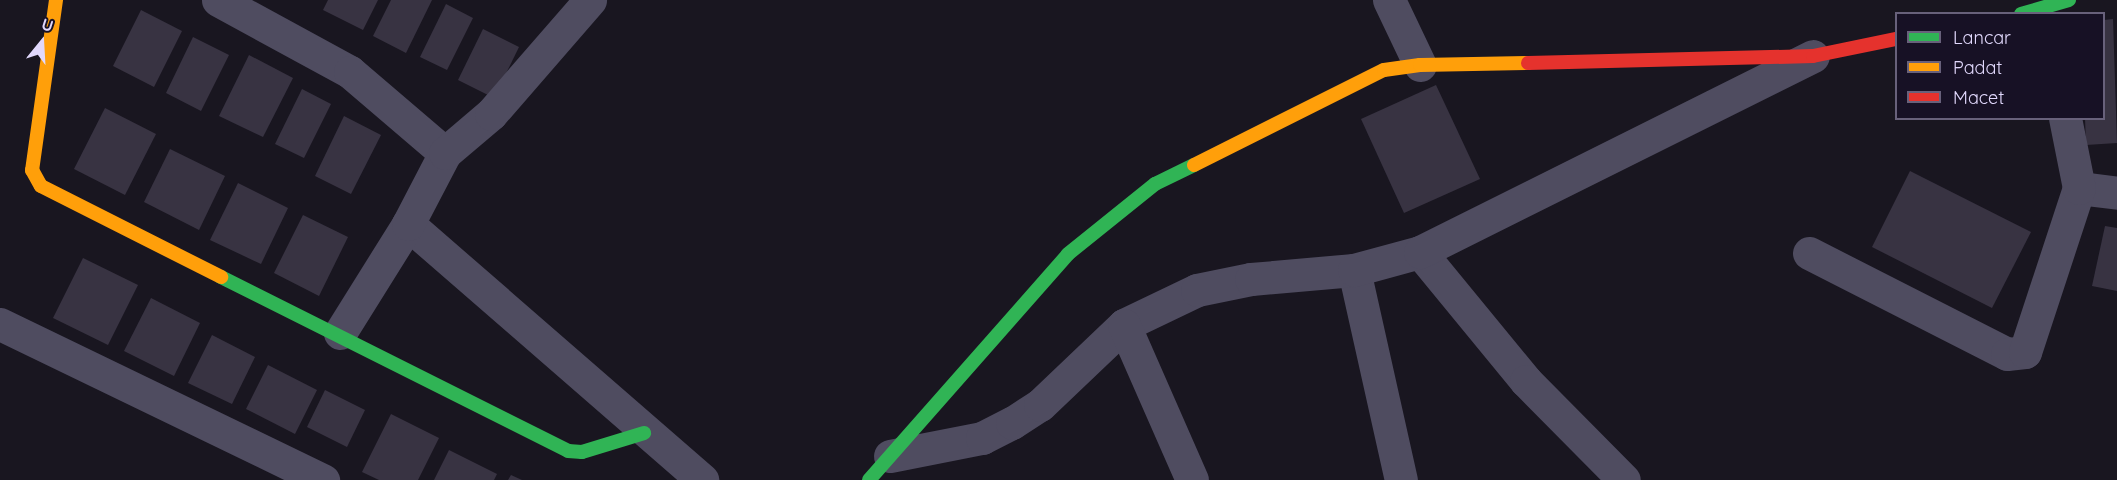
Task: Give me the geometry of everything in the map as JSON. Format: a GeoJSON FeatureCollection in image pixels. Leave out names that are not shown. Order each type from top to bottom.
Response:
{"type":"FeatureCollection","features":[{"type":"Feature","properties":{"kind":"street"},"geometry":{"type":"LineString","coordinates":[[56,0],[32,170],[41,186],[340,333],[568,452],[582,452],[644,433]]}},
{"type":"Feature","properties":{"kind":"street"},"geometry":{"type":"LineString","coordinates":[[218,0],[350,72],[445,153]]}},
{"type":"Feature","properties":{"kind":"street"},"geometry":{"type":"LineString","coordinates":[[340,333],[408,224],[445,153],[491,114],[590,0]]}},
{"type":"Feature","properties":{"kind":"street"},"geometry":{"type":"LineString","coordinates":[[1389,0],[1420,65]]}},
{"type":"Feature","properties":{"kind":"street"},"geometry":{"type":"LineString","coordinates":[[879,468],[1068,254],[1155,184],[1384,70],[1420,65],[1814,56],[1895,39]]}},
{"type":"Feature","properties":{"kind":"street"},"geometry":{"type":"LineString","coordinates":[[879,468],[982,438],[1012,423],[1040,405],[1124,325],[1197,290],[1251,279],[1354,270],[1420,252],[1814,56]]}},
{"type":"Feature","properties":{"kind":"street"},"geometry":{"type":"LineString","coordinates":[[1809,253],[2007,354],[2025,352],[2030,347],[2079,188],[2066,120]]}},
{"type":"Feature","properties":{"kind":"street"},"geometry":{"type":"LineString","coordinates":[[2079,188],[2117,193]]}},
{"type":"Feature","properties":{"kind":"street"},"geometry":{"type":"LineString","coordinates":[[408,224],[644,433],[702,480]]}},
{"type":"Feature","properties":{"kind":"street"},"geometry":{"type":"LineString","coordinates":[[1420,252],[1526,381],[1624,480]]}},
{"type":"Feature","properties":{"kind":"street"},"geometry":{"type":"LineString","coordinates":[[1354,270],[1401,480]]}},
{"type":"Feature","properties":{"kind":"street"},"geometry":{"type":"LineString","coordinates":[[0,324],[323,480]]}},
{"type":"Feature","properties":{"kind":"street"},"geometry":{"type":"LineString","coordinates":[[1124,325],[1192,480]]}},
{"type":"Feature","properties":{"kind":"building"},"geometry":{"type":"Polygon","coordinates":[[[328,0],[378,0],[363,30],[323,10],[328,0]]]}},
{"type":"Feature","properties":{"kind":"building"},"geometry":{"type":"Polygon","coordinates":[[[391,0],[432,0],[406,53],[373,36],[391,0]]]}},
{"type":"Feature","properties":{"kind":"building"},"geometry":{"type":"Polygon","coordinates":[[[446,4],[473,18],[447,70],[420,57],[446,4]]]}},
{"type":"Feature","properties":{"kind":"building"},"geometry":{"type":"Polygon","coordinates":[[[141,10],[182,31],[154,87],[113,66],[141,10]]]}},
{"type":"Feature","properties":{"kind":"building"},"geometry":{"type":"Polygon","coordinates":[[[2113,19],[2117,143],[2086,145],[2085,120],[2105,120],[2105,20],[2113,19]]]}},
{"type":"Feature","properties":{"kind":"building"},"geometry":{"type":"Polygon","coordinates":[[[483,29],[519,47],[494,98],[458,80],[483,29]]]}},
{"type":"Feature","properties":{"kind":"building"},"geometry":{"type":"Polygon","coordinates":[[[193,37],[229,55],[201,111],[166,93],[193,37]]]}},
{"type":"Feature","properties":{"kind":"building"},"geometry":{"type":"Polygon","coordinates":[[[249,55],[293,78],[263,137],[219,116],[249,55]]]}},
{"type":"Feature","properties":{"kind":"building"},"geometry":{"type":"Polygon","coordinates":[[[1436,85],[1480,179],[1404,213],[1361,119],[1436,85]]]}},
{"type":"Feature","properties":{"kind":"building"},"geometry":{"type":"Polygon","coordinates":[[[302,89],[331,104],[304,158],[275,144],[302,89]]]}},
{"type":"Feature","properties":{"kind":"building"},"geometry":{"type":"Polygon","coordinates":[[[105,108],[156,134],[125,195],[74,169],[105,108]]]}},
{"type":"Feature","properties":{"kind":"building"},"geometry":{"type":"Polygon","coordinates":[[[344,116],[381,135],[351,194],[315,176],[344,116]]]}},
{"type":"Feature","properties":{"kind":"building"},"geometry":{"type":"Polygon","coordinates":[[[170,149],[225,176],[199,230],[144,202],[170,149]]]}},
{"type":"Feature","properties":{"kind":"building"},"geometry":{"type":"Polygon","coordinates":[[[1910,171],[2031,232],[1992,308],[1872,247],[1910,171]]]}},
{"type":"Feature","properties":{"kind":"building"},"geometry":{"type":"Polygon","coordinates":[[[238,183],[288,208],[261,264],[210,240],[238,183]]]}},
{"type":"Feature","properties":{"kind":"building"},"geometry":{"type":"Polygon","coordinates":[[[303,215],[348,237],[319,296],[274,273],[303,215]]]}},
{"type":"Feature","properties":{"kind":"building"},"geometry":{"type":"Polygon","coordinates":[[[2105,226],[2117,228],[2117,291],[2092,286],[2105,226]]]}},
{"type":"Feature","properties":{"kind":"building"},"geometry":{"type":"Polygon","coordinates":[[[83,258],[138,285],[108,345],[53,318],[83,258]]]}},
{"type":"Feature","properties":{"kind":"building"},"geometry":{"type":"Polygon","coordinates":[[[151,298],[200,323],[174,376],[124,351],[151,298]]]}},
{"type":"Feature","properties":{"kind":"building"},"geometry":{"type":"Polygon","coordinates":[[[212,335],[255,357],[232,404],[188,383],[212,335]]]}},
{"type":"Feature","properties":{"kind":"building"},"geometry":{"type":"Polygon","coordinates":[[[268,365],[317,390],[295,434],[246,409],[268,365]]]}},
{"type":"Feature","properties":{"kind":"building"},"geometry":{"type":"Polygon","coordinates":[[[325,390],[365,410],[347,447],[307,427],[325,390]]]}},
{"type":"Feature","properties":{"kind":"building"},"geometry":{"type":"Polygon","coordinates":[[[391,414],[439,438],[418,480],[379,480],[362,472],[391,414]]]}},
{"type":"Feature","properties":{"kind":"building"},"geometry":{"type":"Polygon","coordinates":[[[449,450],[497,474],[494,480],[434,480],[449,450]]]}},
{"type":"Feature","properties":{"kind":"building"},"geometry":{"type":"Polygon","coordinates":[[[511,475],[522,480],[508,480],[511,475]]]}},
{"type":"Feature","properties":{"kind":"traffic: fast"},"geometry":{"type":"LineString","coordinates":[[2028,12],[2069,0]]}},
{"type":"Feature","properties":{"kind":"traffic: fast"},"geometry":{"type":"LineString","coordinates":[[869,480],[1068,254],[1155,184],[1194,165]]}},
{"type":"Feature","properties":{"kind":"traffic: fast"},"geometry":{"type":"LineString","coordinates":[[221,277],[568,451],[582,452],[644,433]]}},
{"type":"Feature","properties":{"kind":"traffic: slow"},"geometry":{"type":"LineString","coordinates":[[56,0],[32,170],[41,186],[221,277]]}},
{"type":"Feature","properties":{"kind":"traffic: slow"},"geometry":{"type":"LineString","coordinates":[[1194,165],[1384,70],[1420,65],[1528,63]]}},
{"type":"Feature","properties":{"kind":"traffic: jam"},"geometry":{"type":"LineString","coordinates":[[1528,63],[1813,56],[1895,39]]}}]}
